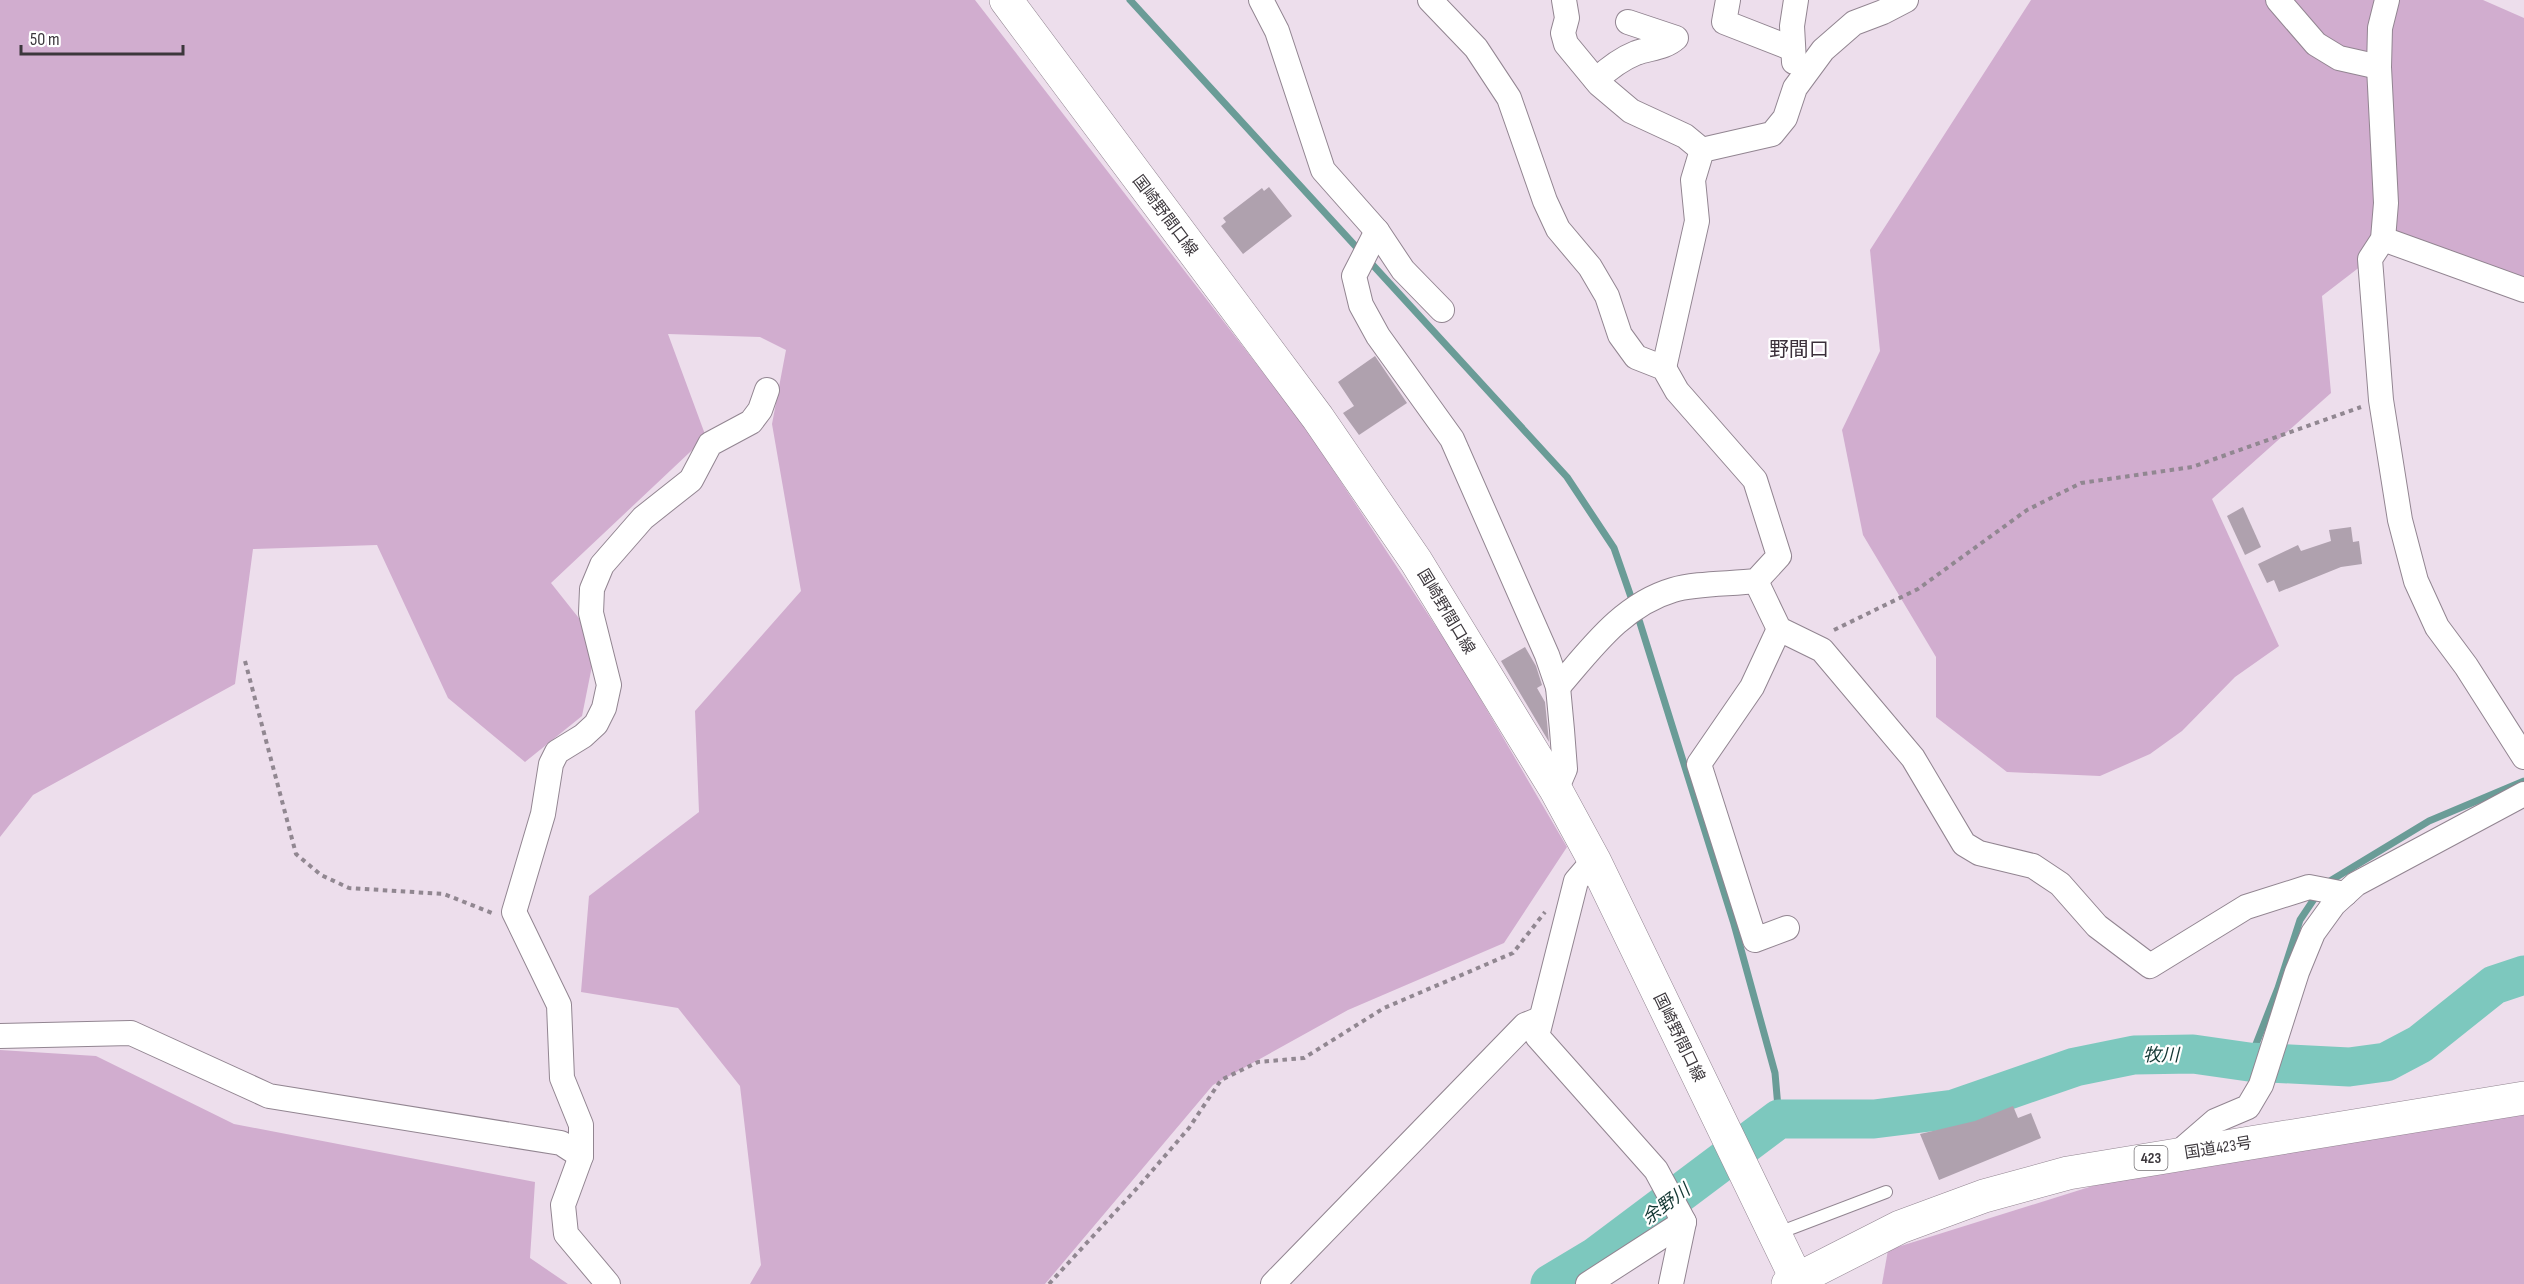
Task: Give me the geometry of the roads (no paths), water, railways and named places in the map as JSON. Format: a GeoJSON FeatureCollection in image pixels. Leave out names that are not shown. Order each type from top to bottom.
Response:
{"type":"FeatureCollection","features":[{"type":"Feature","properties":{"kind":"main road","name":"国崎野間口線"},"geometry":{"type":"LineString","coordinates":[[1006,0],[1325,428],[1416,561],[1556,790],[1594,860],[1746,1171],[1775,1234],[1792,1281]]}},
{"type":"Feature","properties":{"kind":"main road","name":"国道423号"},"geometry":{"type":"LineString","coordinates":[[1792,1281],[1900,1227],[1984,1196],[2068,1173],[2178,1153],[2524,1098]]}},
{"type":"Feature","properties":{"kind":"street"},"geometry":{"type":"LineString","coordinates":[[1261,0],[1277,31],[1323,170],[1377,231],[1403,270],[1442,310]]}},
{"type":"Feature","properties":{"kind":"street"},"geometry":{"type":"LineString","coordinates":[[1430,0],[1476,48],[1509,98],[1545,201],[1558,229],[1590,267],[1607,296],[1620,335],[1636,357],[1664,368],[1677,391],[1755,480],[1779,556],[1756,581],[1675,589],[1652,598],[1615,622],[1558,687]]}},
{"type":"Feature","properties":{"kind":"street"},"geometry":{"type":"LineString","coordinates":[[1564,0],[1567,18],[1563,33],[1566,44],[1596,80],[1631,111],[1685,136],[1702,150]]}},
{"type":"Feature","properties":{"kind":"street"},"geometry":{"type":"LineString","coordinates":[[1728,0],[1724,22],[1793,49]]}},
{"type":"Feature","properties":{"kind":"street"},"geometry":{"type":"LineString","coordinates":[[1795,88],[1792,26],[1796,0]]}},
{"type":"Feature","properties":{"kind":"street"},"geometry":{"type":"LineString","coordinates":[[1702,150],[1772,134],[1785,118],[1795,88],[1823,50],[1854,23],[1906,0]]}},
{"type":"Feature","properties":{"kind":"street"},"geometry":{"type":"LineString","coordinates":[[2278,0],[2316,44],[2339,58],[2379,68]]}},
{"type":"Feature","properties":{"kind":"street"},"geometry":{"type":"LineString","coordinates":[[2387,0],[2380,28],[2379,68],[2386,203],[2383,239],[2370,260],[2381,400],[2400,520],[2416,581],[2437,627],[2466,666],[2524,757]]}},
{"type":"Feature","properties":{"kind":"street"},"geometry":{"type":"LineString","coordinates":[[1596,80],[1616,63],[1636,53],[1671,43],[1676,38],[1628,22]]}},
{"type":"Feature","properties":{"kind":"street"},"geometry":{"type":"LineString","coordinates":[[1664,368],[1697,221],[1693,180],[1702,150]]}},
{"type":"Feature","properties":{"kind":"street"},"geometry":{"type":"LineString","coordinates":[[1377,231],[1354,276],[1361,305],[1378,336],[1452,439],[1547,655],[1558,687],[1565,769],[1556,790]]}},
{"type":"Feature","properties":{"kind":"street"},"geometry":{"type":"LineString","coordinates":[[2383,239],[2524,290]]}},
{"type":"Feature","properties":{"kind":"street"},"geometry":{"type":"LineString","coordinates":[[608,1284],[566,1234],[562,1205],[581,1156],[581,1125],[562,1078],[559,1005],[514,912],[543,814],[551,764],[557,752],[583,736],[596,724],[604,708],[609,686],[591,613],[592,589],[602,566],[643,518],[691,480],[710,444],[751,422],[760,410],[767,390]]}},
{"type":"Feature","properties":{"kind":"street"},"geometry":{"type":"LineString","coordinates":[[1756,581],[1779,629],[1822,650],[1913,758],[1965,844],[1979,853],[2033,866],[2060,884],[2097,926],[2150,966],[2246,907],[2309,887],[2345,894]]}},
{"type":"Feature","properties":{"kind":"street"},"geometry":{"type":"LineString","coordinates":[[1779,629],[1752,687],[1700,765],[1755,940],[1787,928]]}},
{"type":"Feature","properties":{"kind":"street"},"geometry":{"type":"LineString","coordinates":[[2178,1153],[2215,1122],[2248,1107],[2261,1085],[2297,972],[2313,933],[2334,904],[2366,879],[2524,794]]}},
{"type":"Feature","properties":{"kind":"street"},"geometry":{"type":"LineString","coordinates":[[1594,860],[1576,881],[1537,1036],[1656,1170],[1684,1222],[1671,1284]]}},
{"type":"Feature","properties":{"kind":"street"},"geometry":{"type":"LineString","coordinates":[[1273,1284],[1526,1025],[1540,1019]]}},
{"type":"Feature","properties":{"kind":"street"},"geometry":{"type":"LineString","coordinates":[[0,1036],[131,1033],[269,1096],[561,1143],[581,1156]]}},
{"type":"Feature","properties":{"kind":"street"},"geometry":{"type":"LineString","coordinates":[[1588,1284],[1684,1222]]}},
{"type":"Feature","properties":{"kind":"lane"},"geometry":{"type":"LineString","coordinates":[[1775,1234],[1886,1192]]}},
{"type":"Feature","properties":{"kind":"waterway"},"geometry":{"type":"LineString","coordinates":[[1130,0],[1567,477],[1614,548],[1640,623],[1734,924],[1775,1073],[1779,1119]]}},
{"type":"Feature","properties":{"kind":"waterway"},"geometry":{"type":"LineString","coordinates":[[2325,884],[2429,821],[2524,781]]}},
{"type":"Feature","properties":{"kind":"waterway"},"geometry":{"type":"LineString","coordinates":[[2249,1062],[2278,988],[2300,920],[2318,893]]}},
{"type":"Feature","properties":{"kind":"waterway","name":"牧川"},"geometry":{"type":"LineString","coordinates":[[1550,1284],[1595,1257],[1779,1119],[1874,1119],[1954,1109],[2075,1067],[2134,1055],[2193,1054],[2249,1062],[2349,1067],[2386,1062],[2420,1044],[2494,985],[2524,975]]}},
{"type":"Feature","properties":{"kind":"district","name":"野間口"},"geometry":{"type":"Point","coordinates":[1799,349]}},
{"type":"Feature","properties":{"kind":"water label","name":"余野川"},"geometry":{"type":"Point","coordinates":[1666,1204]}}]}
